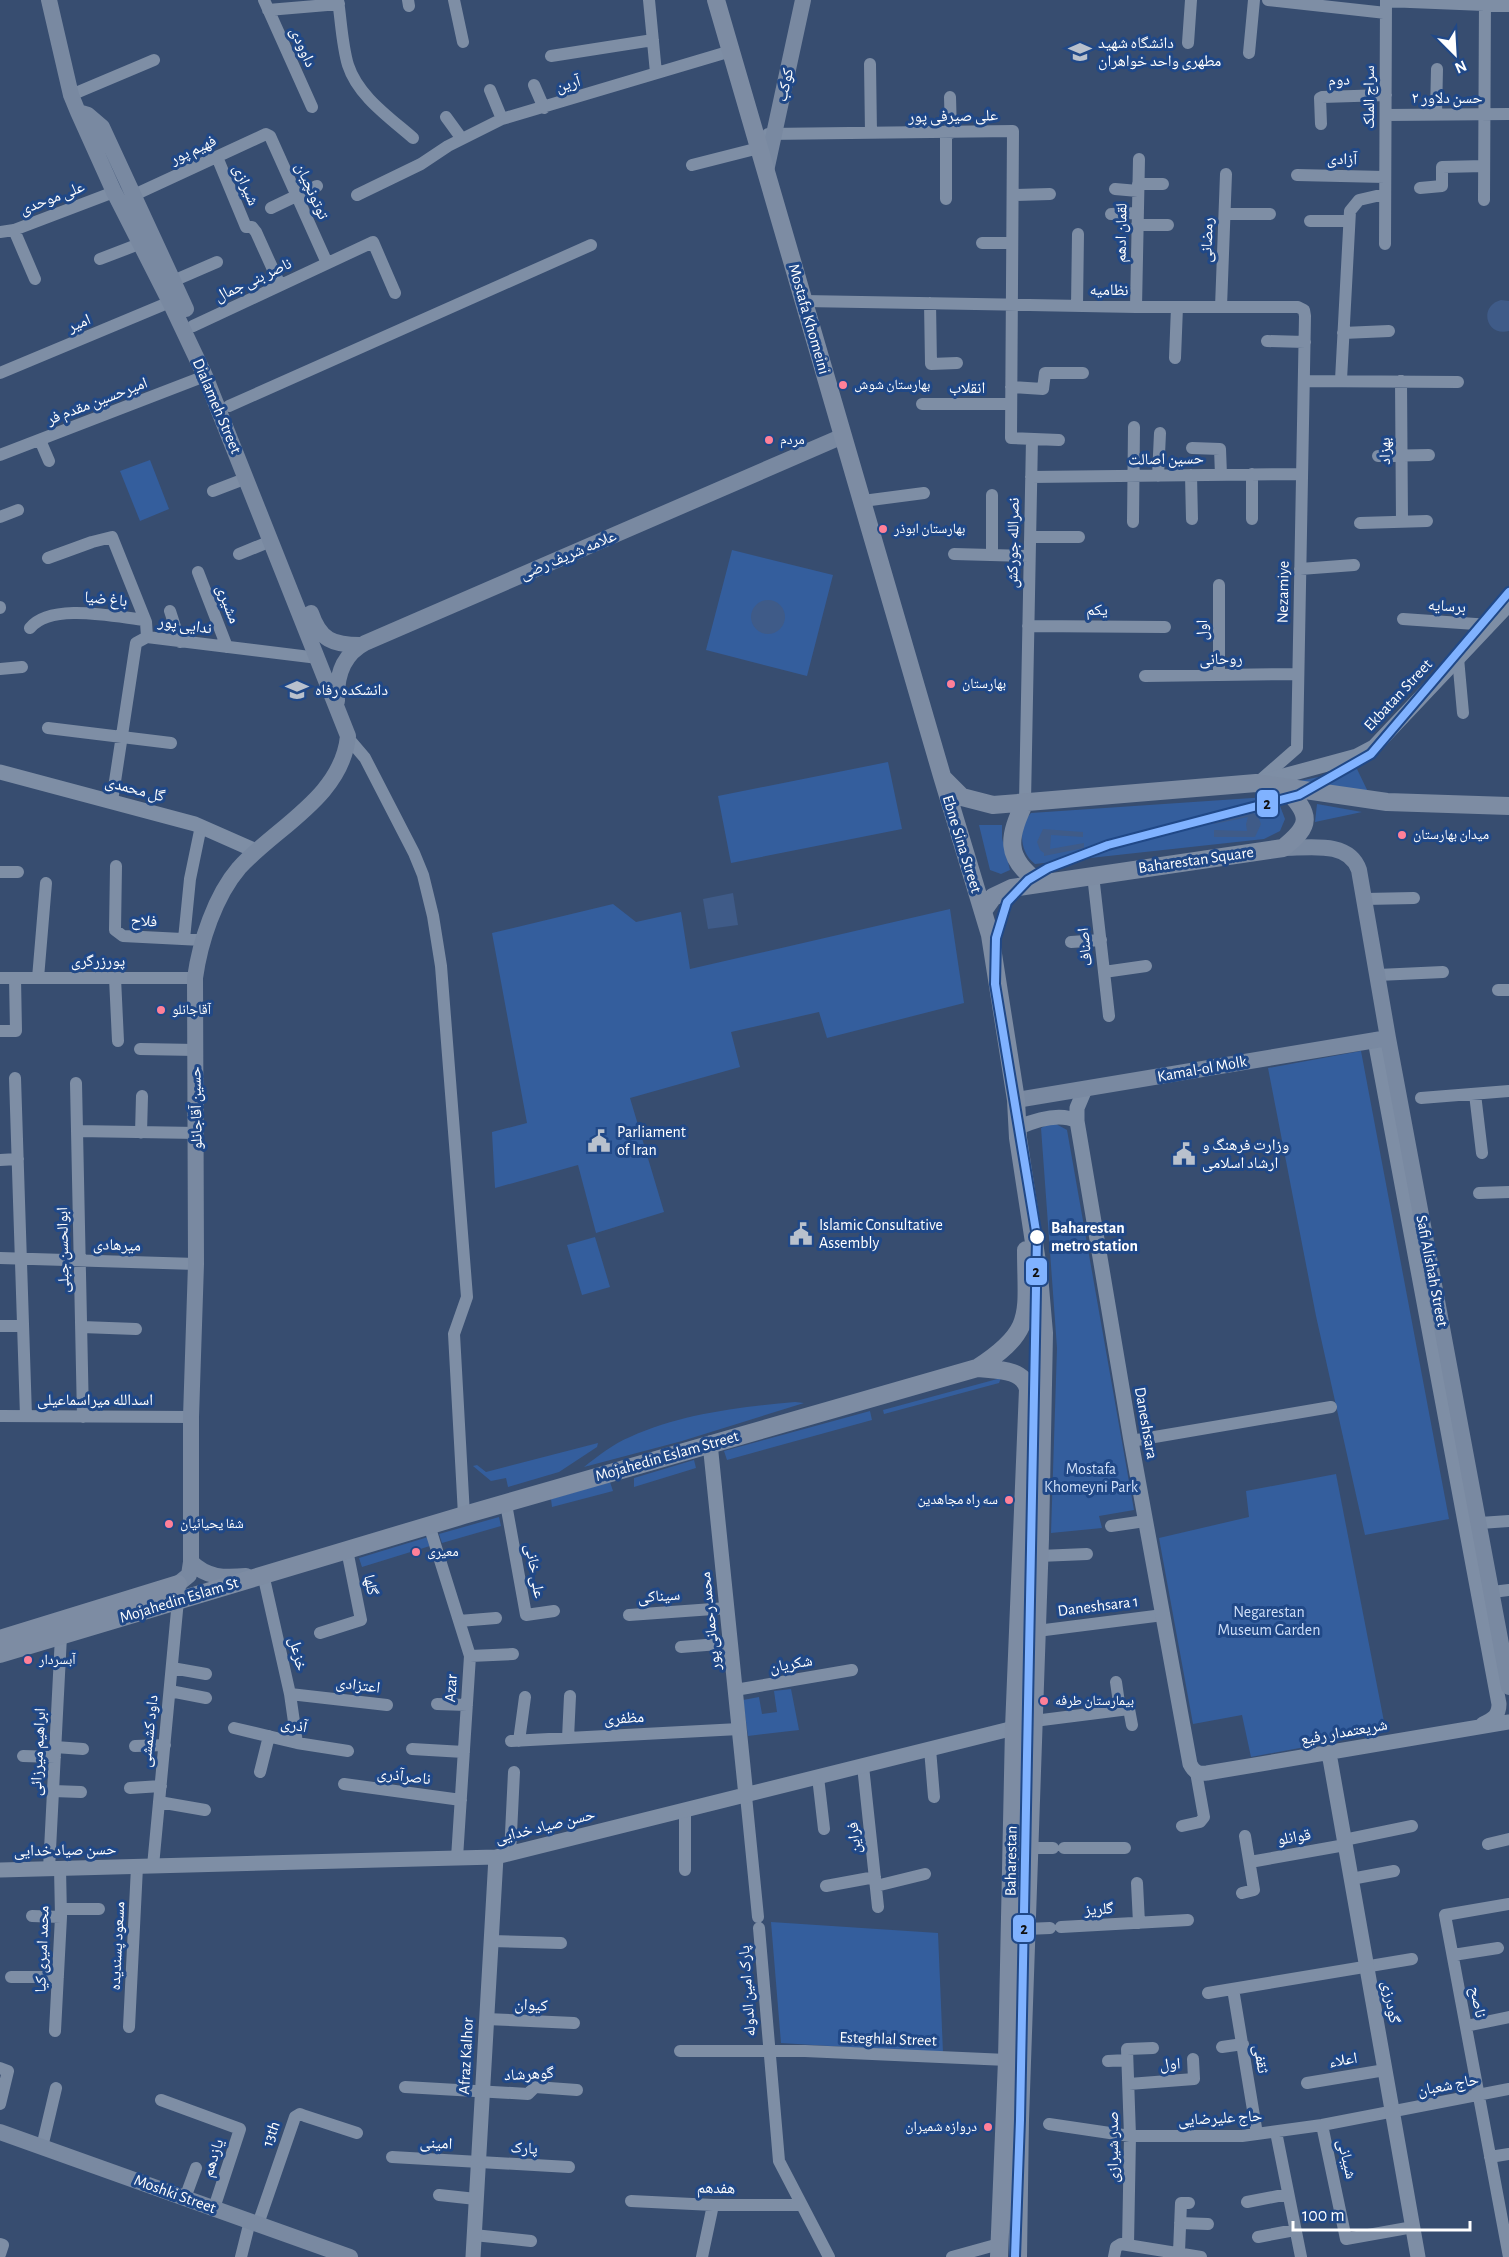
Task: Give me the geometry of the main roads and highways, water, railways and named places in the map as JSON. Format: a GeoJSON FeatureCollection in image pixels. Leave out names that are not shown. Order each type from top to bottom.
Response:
{"type":"FeatureCollection","features":[{"type":"Feature","properties":{"kind":"main road","name":"Dialameh Street"},"geometry":{"type":"LineString","coordinates":[[49,0],[71,95],[114,192],[171,302],[205,376],[338,709]]}},
{"type":"Feature","properties":{"kind":"main road","name":"Mostafa Khomeini"},"geometry":{"type":"LineString","coordinates":[[716,0],[942,776]]}},
{"type":"Feature","properties":{"kind":"main road","name":"کوکب"},"geometry":{"type":"LineString","coordinates":[[766,171],[803,0]]}},
{"type":"Feature","properties":{"kind":"main road","name":"Dialameh Street"},"geometry":{"type":"LineString","coordinates":[[78,112],[88,115],[102,127],[229,406],[314,624],[318,631],[329,640]]}},
{"type":"Feature","properties":{"kind":"main road","name":"علامه شریف رضی"},"geometry":{"type":"LineString","coordinates":[[338,709],[336,688],[342,665],[360,645],[843,436]]}},
{"type":"Feature","properties":{"kind":"main road"},"geometry":{"type":"LineString","coordinates":[[318,658],[329,640],[346,645],[360,645]]}},
{"type":"Feature","properties":{"kind":"main road","name":"حسین آقاجانلو"},"geometry":{"type":"LineString","coordinates":[[192,1562],[191,1417],[197,1133],[195,978],[202,940],[234,875],[256,851],[312,802],[333,776],[348,738],[338,709]]}},
{"type":"Feature","properties":{"kind":"main road"},"geometry":{"type":"LineString","coordinates":[[942,776],[962,797],[993,805],[1256,783],[1388,802],[1509,806]]}},
{"type":"Feature","properties":{"kind":"main road","name":"Ebne Sina Street"},"geometry":{"type":"LineString","coordinates":[[942,776],[983,911]]}},
{"type":"Feature","properties":{"kind":"main road"},"geometry":{"type":"LineString","coordinates":[[1283,848],[1302,831],[1306,815],[1302,806],[1286,789]]}},
{"type":"Feature","properties":{"kind":"main road"},"geometry":{"type":"LineString","coordinates":[[1025,802],[1012,835],[1014,854],[1023,871],[1038,882]]}},
{"type":"Feature","properties":{"kind":"main road","name":"Baharestan Square"},"geometry":{"type":"LineString","coordinates":[[983,911],[993,897],[1012,888],[1038,882],[1283,848],[1325,847],[1352,857]]}},
{"type":"Feature","properties":{"kind":"main road","name":"Safi Alishah Street"},"geometry":{"type":"LineString","coordinates":[[1352,857],[1357,862],[1359,870],[1378,975],[1381,1039],[1480,1523],[1484,1593],[1509,1687]]}},
{"type":"Feature","properties":{"kind":"main road","name":"Baharestan"},"geometry":{"type":"LineString","coordinates":[[983,911],[990,935],[1016,1100],[1017,1128],[1026,1201],[1039,1275],[1044,1332],[1037,1631],[1020,2120],[1018,2257]]}},
{"type":"Feature","properties":{"kind":"main road","name":"Kamal-ol Molk"},"geometry":{"type":"LineString","coordinates":[[1016,1100],[1381,1039]]}},
{"type":"Feature","properties":{"kind":"main road","name":"Baharestan"},"geometry":{"type":"LineString","coordinates":[[977,1368],[1009,1344],[1023,1324],[1026,1306],[1026,1201]]}},
{"type":"Feature","properties":{"kind":"main road","name":"Baharestan"},"geometry":{"type":"LineString","coordinates":[[977,1368],[1015,1373],[1025,1381],[1028,1389],[1014,1728],[1007,2060],[999,2251]]}},
{"type":"Feature","properties":{"kind":"main road","name":"Mojahedin Eslam Street"},"geometry":{"type":"LineString","coordinates":[[347,1550],[710,1443],[977,1368]]}},
{"type":"Feature","properties":{"kind":"main road","name":"Mojahedin Eslam St"},"geometry":{"type":"LineString","coordinates":[[0,1639],[178,1592],[264,1574],[347,1550]]}},
{"type":"Feature","properties":{"kind":"main road"},"geometry":{"type":"LineString","coordinates":[[192,1562],[199,1570],[213,1576],[228,1578],[264,1574]]}},
{"type":"Feature","properties":{"kind":"main road"},"geometry":{"type":"LineString","coordinates":[[178,1592],[189,1575],[192,1562]]}},
{"type":"Feature","properties":{"kind":"main road","name":"Mojahedin Eslam St"},"geometry":{"type":"LineString","coordinates":[[0,1654],[61,1636],[178,1592]]}},
{"type":"Feature","properties":{"kind":"main road","name":"Moshki Street"},"geometry":{"type":"LineString","coordinates":[[0,2132],[254,2222],[329,2253],[350,2257]]}},
{"type":"Feature","properties":{"kind":"place","name":"دانشگاه شهید مطهری واحد خواهران"},"geometry":{"type":"Point","coordinates":[1080,52]}},
{"type":"Feature","properties":{"kind":"place","name":"بهارستان شوش"},"geometry":{"type":"Point","coordinates":[843,385]}},
{"type":"Feature","properties":{"kind":"place","name":"مردم"},"geometry":{"type":"Point","coordinates":[769,440]}},
{"type":"Feature","properties":{"kind":"place","name":"بهارستان ابوذر"},"geometry":{"type":"Point","coordinates":[883,529]}},
{"type":"Feature","properties":{"kind":"place","name":"بهارستان"},"geometry":{"type":"Point","coordinates":[951,684]}},
{"type":"Feature","properties":{"kind":"place","name":"دانشکده رفاه"},"geometry":{"type":"Point","coordinates":[297,690]}},
{"type":"Feature","properties":{"kind":"place","name":"میدان بهارستان"},"geometry":{"type":"Point","coordinates":[1402,835]}},
{"type":"Feature","properties":{"kind":"place","name":"آقاجانلو"},"geometry":{"type":"Point","coordinates":[161,1010]}},
{"type":"Feature","properties":{"kind":"place","name":"Parliament of Iran"},"geometry":{"type":"Point","coordinates":[599,1141]}},
{"type":"Feature","properties":{"kind":"place","name":"وزارت فرهنگ و ارشاد اسلامی"},"geometry":{"type":"Point","coordinates":[1184,1154]}},
{"type":"Feature","properties":{"kind":"place","name":"Islamic Consultative Assembly"},"geometry":{"type":"Point","coordinates":[801,1234]}},
{"type":"Feature","properties":{"kind":"place","name":"Baharestan metro station"},"geometry":{"type":"Point","coordinates":[1037,1237]}},
{"type":"Feature","properties":{"kind":"place","name":"سه راه مجاهدین"},"geometry":{"type":"Point","coordinates":[1009,1500]}},
{"type":"Feature","properties":{"kind":"place","name":"شفا یحیائیان"},"geometry":{"type":"Point","coordinates":[169,1524]}},
{"type":"Feature","properties":{"kind":"place","name":"معیری"},"geometry":{"type":"Point","coordinates":[416,1552]}},
{"type":"Feature","properties":{"kind":"place","name":"آبسردار"},"geometry":{"type":"Point","coordinates":[28,1660]}},
{"type":"Feature","properties":{"kind":"place","name":"بیمارستان طرفه"},"geometry":{"type":"Point","coordinates":[1044,1701]}},
{"type":"Feature","properties":{"kind":"place","name":"دروازه شمیران"},"geometry":{"type":"Point","coordinates":[988,2127]}},
{"type":"Feature","properties":{"kind":"park label","name":"Mostafa Khomeyni Park"},"geometry":{"type":"Point","coordinates":[1091,1478]}},
{"type":"Feature","properties":{"kind":"park label","name":"Negarestan Museum Garden"},"geometry":{"type":"Point","coordinates":[1269,1621]}}]}
